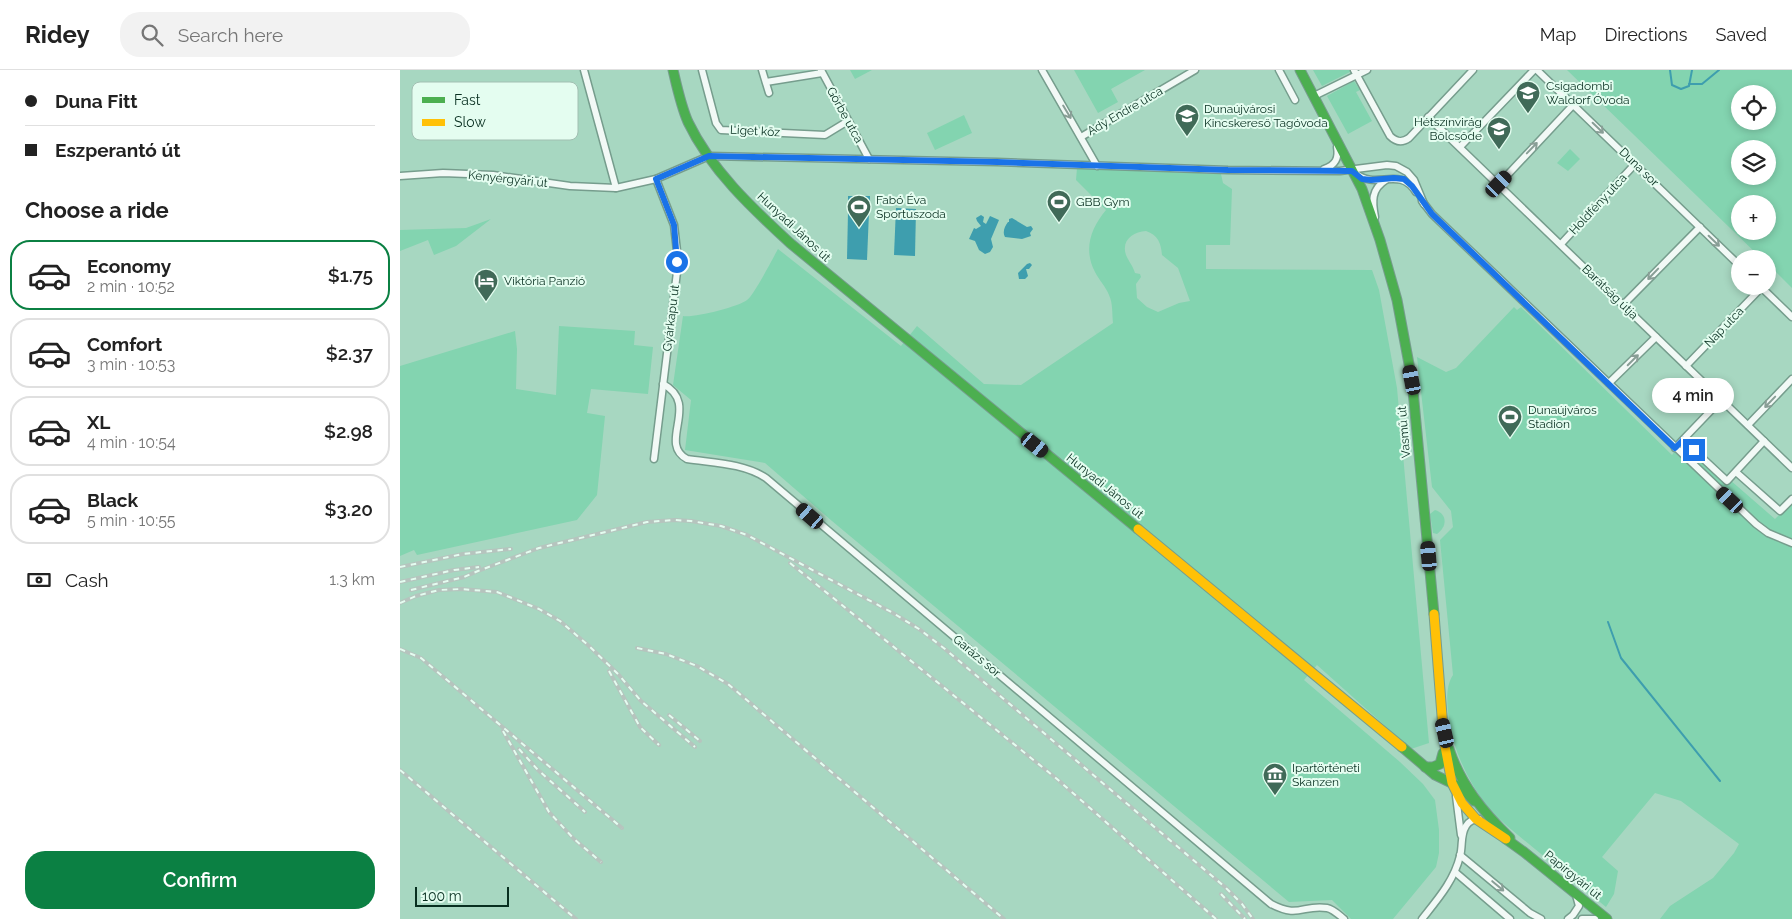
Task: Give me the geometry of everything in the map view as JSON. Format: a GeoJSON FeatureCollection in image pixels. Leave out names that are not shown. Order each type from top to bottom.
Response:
{"type":"FeatureCollection","features":[{"type":"Feature","properties":{"kind":"street"},"geometry":{"type":"LineString","coordinates":[[584,70],[616,188]]}},
{"type":"Feature","properties":{"kind":"street","name":"Hunyadi János út"},"geometry":{"type":"LineString","coordinates":[[673,70],[692,128],[709,156],[759,214],[811,261],[1226,601],[1425,767],[1435,775],[1452,783]]}},
{"type":"Feature","properties":{"kind":"street","name":"Liget köz"},"geometry":{"type":"LineString","coordinates":[[702,70],[716,122],[721,130],[825,135],[848,121]]}},
{"type":"Feature","properties":{"kind":"street"},"geometry":{"type":"LineString","coordinates":[[762,70],[769,94]]}},
{"type":"Feature","properties":{"kind":"street"},"geometry":{"type":"LineString","coordinates":[[1042,70],[1097,166]]}},
{"type":"Feature","properties":{"kind":"street","name":"Ady Endre utca"},"geometry":{"type":"LineString","coordinates":[[1081,136],[1195,70]]}},
{"type":"Feature","properties":{"kind":"street"},"geometry":{"type":"LineString","coordinates":[[1278,70],[1295,100]]}},
{"type":"Feature","properties":{"kind":"street","name":"Vasmű út"},"geometry":{"type":"LineString","coordinates":[[1300,70],[1362,189],[1380,240],[1397,300],[1412,380],[1443,722]]}},
{"type":"Feature","properties":{"kind":"street"},"geometry":{"type":"LineString","coordinates":[[1314,96],[1356,73],[1367,70]]}},
{"type":"Feature","properties":{"kind":"street"},"geometry":{"type":"LineString","coordinates":[[1356,73],[1390,136],[1400,142],[1409,138],[1472,70]]}},
{"type":"Feature","properties":{"kind":"street"},"geometry":{"type":"LineString","coordinates":[[1460,147],[1536,70]]}},
{"type":"Feature","properties":{"kind":"street","name":"Duna sor"},"geometry":{"type":"LineString","coordinates":[[1536,70],[1574,104],[1731,257]]}},
{"type":"Feature","properties":{"kind":"street"},"geometry":{"type":"LineString","coordinates":[[766,82],[822,72]]}},
{"type":"Feature","properties":{"kind":"street","name":"Görbe utca"},"geometry":{"type":"LineString","coordinates":[[822,72],[870,160]]}},
{"type":"Feature","properties":{"kind":"street"},"geometry":{"type":"LineString","coordinates":[[1499,184],[1574,104]]}},
{"type":"Feature","properties":{"kind":"street","name":"Barátság útja"},"geometry":{"type":"LineString","coordinates":[[1428,117],[1792,468]]}},
{"type":"Feature","properties":{"kind":"street"},"geometry":{"type":"LineString","coordinates":[[1315,171],[1330,167],[1336,163],[1339,154],[1335,138]]}},
{"type":"Feature","properties":{"kind":"street"},"geometry":{"type":"LineString","coordinates":[[709,156],[1315,171],[1352,171],[1380,165],[1396,166],[1407,172],[1414,180],[1424,204]]}},
{"type":"Feature","properties":{"kind":"street","name":"Kenyérgyári út"},"geometry":{"type":"LineString","coordinates":[[400,176],[443,173],[493,175],[570,186],[616,188],[656,179],[709,156]]}},
{"type":"Feature","properties":{"kind":"street","name":"Holdfény utca"},"geometry":{"type":"LineString","coordinates":[[1561,244],[1635,164]]}},
{"type":"Feature","properties":{"kind":"street"},"geometry":{"type":"LineString","coordinates":[[1352,171],[1362,179],[1399,178],[1408,182],[1432,214],[1675,448],[1756,524],[1768,533],[1792,543]]}},
{"type":"Feature","properties":{"kind":"street","name":"Gyárkapu út"},"geometry":{"type":"LineString","coordinates":[[654,459],[677,272],[674,225],[656,179]]}},
{"type":"Feature","properties":{"kind":"street"},"geometry":{"type":"LineString","coordinates":[[1380,240],[1373,196],[1381,183],[1387,179]]}},
{"type":"Feature","properties":{"kind":"street"},"geometry":{"type":"LineString","coordinates":[[1623,305],[1700,227]]}},
{"type":"Feature","properties":{"kind":"street","name":"Nap utca"},"geometry":{"type":"LineString","coordinates":[[1686,366],[1753,295]]}},
{"type":"Feature","properties":{"kind":"street"},"geometry":{"type":"LineString","coordinates":[[1770,295],[1792,316]]}},
{"type":"Feature","properties":{"kind":"street"},"geometry":{"type":"LineString","coordinates":[[1609,383],[1656,337]]}},
{"type":"Feature","properties":{"kind":"street"},"geometry":{"type":"LineString","coordinates":[[1748,425],[1792,379]]}},
{"type":"Feature","properties":{"kind":"street","name":"Garázs sor"},"geometry":{"type":"LineString","coordinates":[[663,384],[677,395],[680,402],[676,444],[679,454],[687,458],[745,468],[766,478],[1271,904],[1291,913],[1329,908],[1344,919]]}},
{"type":"Feature","properties":{"kind":"street"},"geometry":{"type":"LineString","coordinates":[[1675,448],[1721,400]]}},
{"type":"Feature","properties":{"kind":"street"},"geometry":{"type":"LineString","coordinates":[[1683,440],[1727,481],[1764,441]]}},
{"type":"Feature","properties":{"kind":"street"},"geometry":{"type":"LineString","coordinates":[[1736,472],[1780,511],[1792,499]]}},
{"type":"Feature","properties":{"kind":"street"},"geometry":{"type":"LineString","coordinates":[[1425,767],[1433,767],[1440,764],[1443,756],[1443,722]]}},
{"type":"Feature","properties":{"kind":"street"},"geometry":{"type":"LineString","coordinates":[[1443,722],[1451,757],[1474,801]]}},
{"type":"Feature","properties":{"kind":"street"},"geometry":{"type":"LineString","coordinates":[[1444,741],[1456,796],[1462,842]]}},
{"type":"Feature","properties":{"kind":"street"},"geometry":{"type":"LineString","coordinates":[[1452,783],[1462,788],[1524,852]]}},
{"type":"Feature","properties":{"kind":"street"},"geometry":{"type":"LineString","coordinates":[[1452,783],[1462,803],[1476,819],[1524,852]]}},
{"type":"Feature","properties":{"kind":"street"},"geometry":{"type":"LineString","coordinates":[[1422,919],[1441,896],[1455,872],[1466,824],[1476,819],[1490,822],[1502,831]]}},
{"type":"Feature","properties":{"kind":"street","name":"Papírgyári út"},"geometry":{"type":"LineString","coordinates":[[1524,852],[1607,919]]}},
{"type":"Feature","properties":{"kind":"street"},"geometry":{"type":"LineString","coordinates":[[1460,855],[1530,913],[1541,919]]}},
{"type":"Feature","properties":{"kind":"street"},"geometry":{"type":"LineString","coordinates":[[1455,872],[1510,919]]}},
{"type":"Feature","properties":{"kind":"street"},"geometry":{"type":"LineString","coordinates":[[1568,919],[1573,915],[1578,906],[1578,900],[1574,891]]}},
{"type":"Feature","properties":{"kind":"street"},"geometry":{"type":"LineString","coordinates":[[1582,919],[1595,919]]}},
{"type":"Feature","properties":{"kind":"green space"},"geometry":{"type":"Polygon","coordinates":[[[850,70],[872,70],[855,79],[850,70]]]}},
{"type":"Feature","properties":{"kind":"green space"},"geometry":{"type":"Polygon","coordinates":[[[1074,70],[1145,70],[1111,89],[1118,102],[1098,113],[1074,70]]]}},
{"type":"Feature","properties":{"kind":"green space"},"geometry":{"type":"Polygon","coordinates":[[[1313,70],[1352,70],[1352,71],[1322,86],[1313,70]]]}},
{"type":"Feature","properties":{"kind":"green space"},"geometry":{"type":"Polygon","coordinates":[[[1567,70],[1792,70],[1792,288],[1776,272],[1776,250],[1753,250],[1742,240],[1776,240],[1776,195],[1731,195],[1731,229],[1567,70]]]}},
{"type":"Feature","properties":{"kind":"green space"},"geometry":{"type":"Polygon","coordinates":[[[1354,81],[1360,90],[1356,92],[1372,121],[1348,134],[1327,96],[1354,81]]]}},
{"type":"Feature","properties":{"kind":"green space"},"geometry":{"type":"Polygon","coordinates":[[[964,115],[972,133],[935,150],[927,133],[964,115]]]}},
{"type":"Feature","properties":{"kind":"green space"},"geometry":{"type":"Polygon","coordinates":[[[1570,149],[1580,159],[1568,171],[1557,163],[1570,149]]]}},
{"type":"Feature","properties":{"kind":"green space"},"geometry":{"type":"Polygon","coordinates":[[[1077,168],[1221,174],[1223,183],[1232,189],[1230,245],[1206,245],[1206,269],[1372,270],[1379,290],[1397,388],[1429,743],[1411,749],[1317,665],[1304,680],[1400,762],[1423,784],[1435,800],[1439,830],[1439,853],[1436,867],[1393,919],[1351,919],[1332,900],[1289,902],[765,463],[685,450],[691,400],[673,385],[683,316],[716,311],[735,306],[747,300],[759,284],[778,249],[901,346],[917,326],[984,384],[1021,385],[1113,323],[1110,298],[1091,263],[1089,247],[1096,224],[1106,210],[1076,180],[1077,168]],[[1146,231],[1133,235],[1125,245],[1126,255],[1135,273],[1140,274],[1141,277],[1136,284],[1137,298],[1147,307],[1158,312],[1179,303],[1190,301],[1178,268],[1162,255],[1158,240],[1146,231]]]}},
{"type":"Feature","properties":{"kind":"green space"},"geometry":{"type":"Polygon","coordinates":[[[491,219],[456,246],[434,255],[428,240],[400,251],[400,230],[466,228],[491,219]]]}},
{"type":"Feature","properties":{"kind":"green space"},"geometry":{"type":"Polygon","coordinates":[[[1514,307],[1517,310],[1521,307],[1672,455],[1684,440],[1775,519],[1792,502],[1792,919],[1660,919],[1670,906],[1713,878],[1739,844],[1681,801],[1655,793],[1602,857],[1618,871],[1614,894],[1606,907],[1498,818],[1480,796],[1462,765],[1451,731],[1448,708],[1447,696],[1450,680],[1453,675],[1440,540],[1453,527],[1451,511],[1432,487],[1417,357],[1446,372],[1456,368],[1514,307]]]}},
{"type":"Feature","properties":{"kind":"green space"},"geometry":{"type":"Polygon","coordinates":[[[559,326],[635,331],[634,345],[653,347],[648,394],[591,389],[587,413],[605,416],[597,495],[577,520],[417,555],[414,550],[400,556],[400,366],[515,331],[517,349],[516,389],[556,395],[559,326]]]}},
{"type":"Feature","properties":{"kind":"green space"},"geometry":{"type":"Polygon","coordinates":[[[1435,510],[1442,514],[1445,521],[1443,528],[1437,534],[1433,533],[1430,514],[1435,510]]]}},
{"type":"Feature","properties":{"kind":"water"},"geometry":{"type":"Polygon","coordinates":[[[848,196],[870,196],[870,210],[848,210],[848,196]]]}},
{"type":"Feature","properties":{"kind":"water"},"geometry":{"type":"Polygon","coordinates":[[[896,208],[916,209],[915,256],[894,255],[896,208]]]}},
{"type":"Feature","properties":{"kind":"water"},"geometry":{"type":"Polygon","coordinates":[[[848,212],[869,212],[867,260],[847,259],[848,212]]]}},
{"type":"Feature","properties":{"kind":"water"},"geometry":{"type":"Polygon","coordinates":[[[981,215],[984,217],[983,222],[986,224],[990,216],[999,220],[991,239],[993,247],[990,252],[985,254],[979,250],[975,241],[969,239],[974,228],[976,229],[981,226],[976,218],[981,215]]]}},
{"type":"Feature","properties":{"kind":"water"},"geometry":{"type":"Polygon","coordinates":[[[1012,218],[1027,227],[1031,226],[1033,229],[1030,233],[1031,236],[1022,239],[1005,237],[1005,227],[1009,219],[1012,218]]]}},
{"type":"Feature","properties":{"kind":"water"},"geometry":{"type":"Polygon","coordinates":[[[1030,263],[1032,265],[1029,269],[1026,269],[1028,276],[1025,279],[1019,279],[1018,273],[1030,263]]]}},
{"type":"Feature","properties":{"kind":"waterway"},"geometry":{"type":"LineString","coordinates":[[1670,70],[1672,85],[1681,89],[1689,86],[1692,70]]}},
{"type":"Feature","properties":{"kind":"waterway"},"geometry":{"type":"LineString","coordinates":[[1689,84],[1702,84],[1719,70]]}},
{"type":"Feature","properties":{"kind":"waterway"},"geometry":{"type":"LineString","coordinates":[[1608,622],[1621,658],[1720,781]]}},
{"type":"Feature","properties":{"kind":"railway"},"geometry":{"type":"LineString","coordinates":[[411,590],[464,577],[539,548],[647,522],[691,521],[721,526],[747,535],[893,613],[919,629],[1225,887],[1242,904],[1253,919]]}},
{"type":"Feature","properties":{"kind":"railway"},"geometry":{"type":"LineString","coordinates":[[400,567],[463,554],[511,549]]}},
{"type":"Feature","properties":{"kind":"railway"},"geometry":{"type":"LineString","coordinates":[[790,563],[1057,779],[1216,919]]}},
{"type":"Feature","properties":{"kind":"railway"},"geometry":{"type":"LineString","coordinates":[[400,582],[454,570],[479,567]]}},
{"type":"Feature","properties":{"kind":"railway"},"geometry":{"type":"LineString","coordinates":[[400,603],[416,596],[439,590],[461,589],[497,592],[539,609],[560,621],[589,646],[618,674],[641,701],[695,747]]}},
{"type":"Feature","properties":{"kind":"railway"},"geometry":{"type":"LineString","coordinates":[[637,648],[666,654],[697,666],[728,684],[1004,919]]}},
{"type":"Feature","properties":{"kind":"railway"},"geometry":{"type":"LineString","coordinates":[[400,649],[421,658],[622,828]]}},
{"type":"Feature","properties":{"kind":"railway"},"geometry":{"type":"LineString","coordinates":[[609,671],[640,727],[659,745]]}},
{"type":"Feature","properties":{"kind":"railway"},"geometry":{"type":"LineString","coordinates":[[669,715],[700,741]]}},
{"type":"Feature","properties":{"kind":"railway"},"geometry":{"type":"LineString","coordinates":[[503,731],[549,812],[574,839],[601,862]]}},
{"type":"Feature","properties":{"kind":"railway"},"geometry":{"type":"LineString","coordinates":[[519,749],[538,770],[585,812]]}},
{"type":"Feature","properties":{"kind":"railway"},"geometry":{"type":"LineString","coordinates":[[400,770],[576,919]]}},
{"type":"Feature","properties":{"kind":"railway"},"geometry":{"type":"LineString","coordinates":[[1221,894],[1245,919]]}},
{"type":"Feature","properties":{"kind":"traffic: fast"},"geometry":{"type":"LineString","coordinates":[[673,70],[683,110],[697,140],[720,172],[761,216],[790,243],[1138,529]]}},
{"type":"Feature","properties":{"kind":"traffic: fast"},"geometry":{"type":"LineString","coordinates":[[1300,70],[1362,189],[1380,240],[1397,300],[1412,380],[1434,614]]}},
{"type":"Feature","properties":{"kind":"traffic: fast"},"geometry":{"type":"LineString","coordinates":[[1402,747],[1435,775],[1462,788],[1474,801]]}},
{"type":"Feature","properties":{"kind":"traffic: fast"},"geometry":{"type":"LineString","coordinates":[[1449,749],[1466,786],[1491,818],[1510,838]]}},
{"type":"Feature","properties":{"kind":"traffic: fast"},"geometry":{"type":"LineString","coordinates":[[1425,767],[1433,767],[1440,764],[1443,753]]}},
{"type":"Feature","properties":{"kind":"traffic: fast"},"geometry":{"type":"LineString","coordinates":[[1506,839],[1607,919]]}},
{"type":"Feature","properties":{"kind":"traffic: slow"},"geometry":{"type":"LineString","coordinates":[[1138,529],[1402,747]]}},
{"type":"Feature","properties":{"kind":"traffic: slow"},"geometry":{"type":"LineString","coordinates":[[1434,614],[1444,741],[1452,783],[1462,803],[1476,819],[1506,839]]}},
{"type":"Feature","properties":{"kind":"place","name":"Csigadombi Waldorf Óvoda"},"geometry":{"type":"Point","coordinates":[1528,114]}},
{"type":"Feature","properties":{"kind":"place","name":"Dunaújvárosi Kincskereső Tagóvoda"},"geometry":{"type":"Point","coordinates":[1187,137]}},
{"type":"Feature","properties":{"kind":"place","name":"Hétszínvirág Bölcsőde"},"geometry":{"type":"Point","coordinates":[1499,150]}},
{"type":"Feature","properties":{"kind":"place","name":"GBB Gym"},"geometry":{"type":"Point","coordinates":[1059,223]}},
{"type":"Feature","properties":{"kind":"place","name":"Fabó Éva Sportuszoda"},"geometry":{"type":"Point","coordinates":[859,228]}},
{"type":"Feature","properties":{"kind":"place","name":"Viktória Panzió"},"geometry":{"type":"Point","coordinates":[486,302]}},
{"type":"Feature","properties":{"kind":"place","name":"Dunaújváros Stadion"},"geometry":{"type":"Point","coordinates":[1510,438]}},
{"type":"Feature","properties":{"kind":"place","name":"Ipartörténeti Skanzen"},"geometry":{"type":"Point","coordinates":[1275,796]}},
{"type":"Feature","properties":{"kind":"route"},"geometry":{"type":"LineString","coordinates":[[677,262],[674,225],[656,179],[709,156],[997,162],[1228,170],[1352,171],[1362,179],[1399,178],[1408,182],[1432,214],[1675,448],[1683,440],[1694,450]]}}]}
